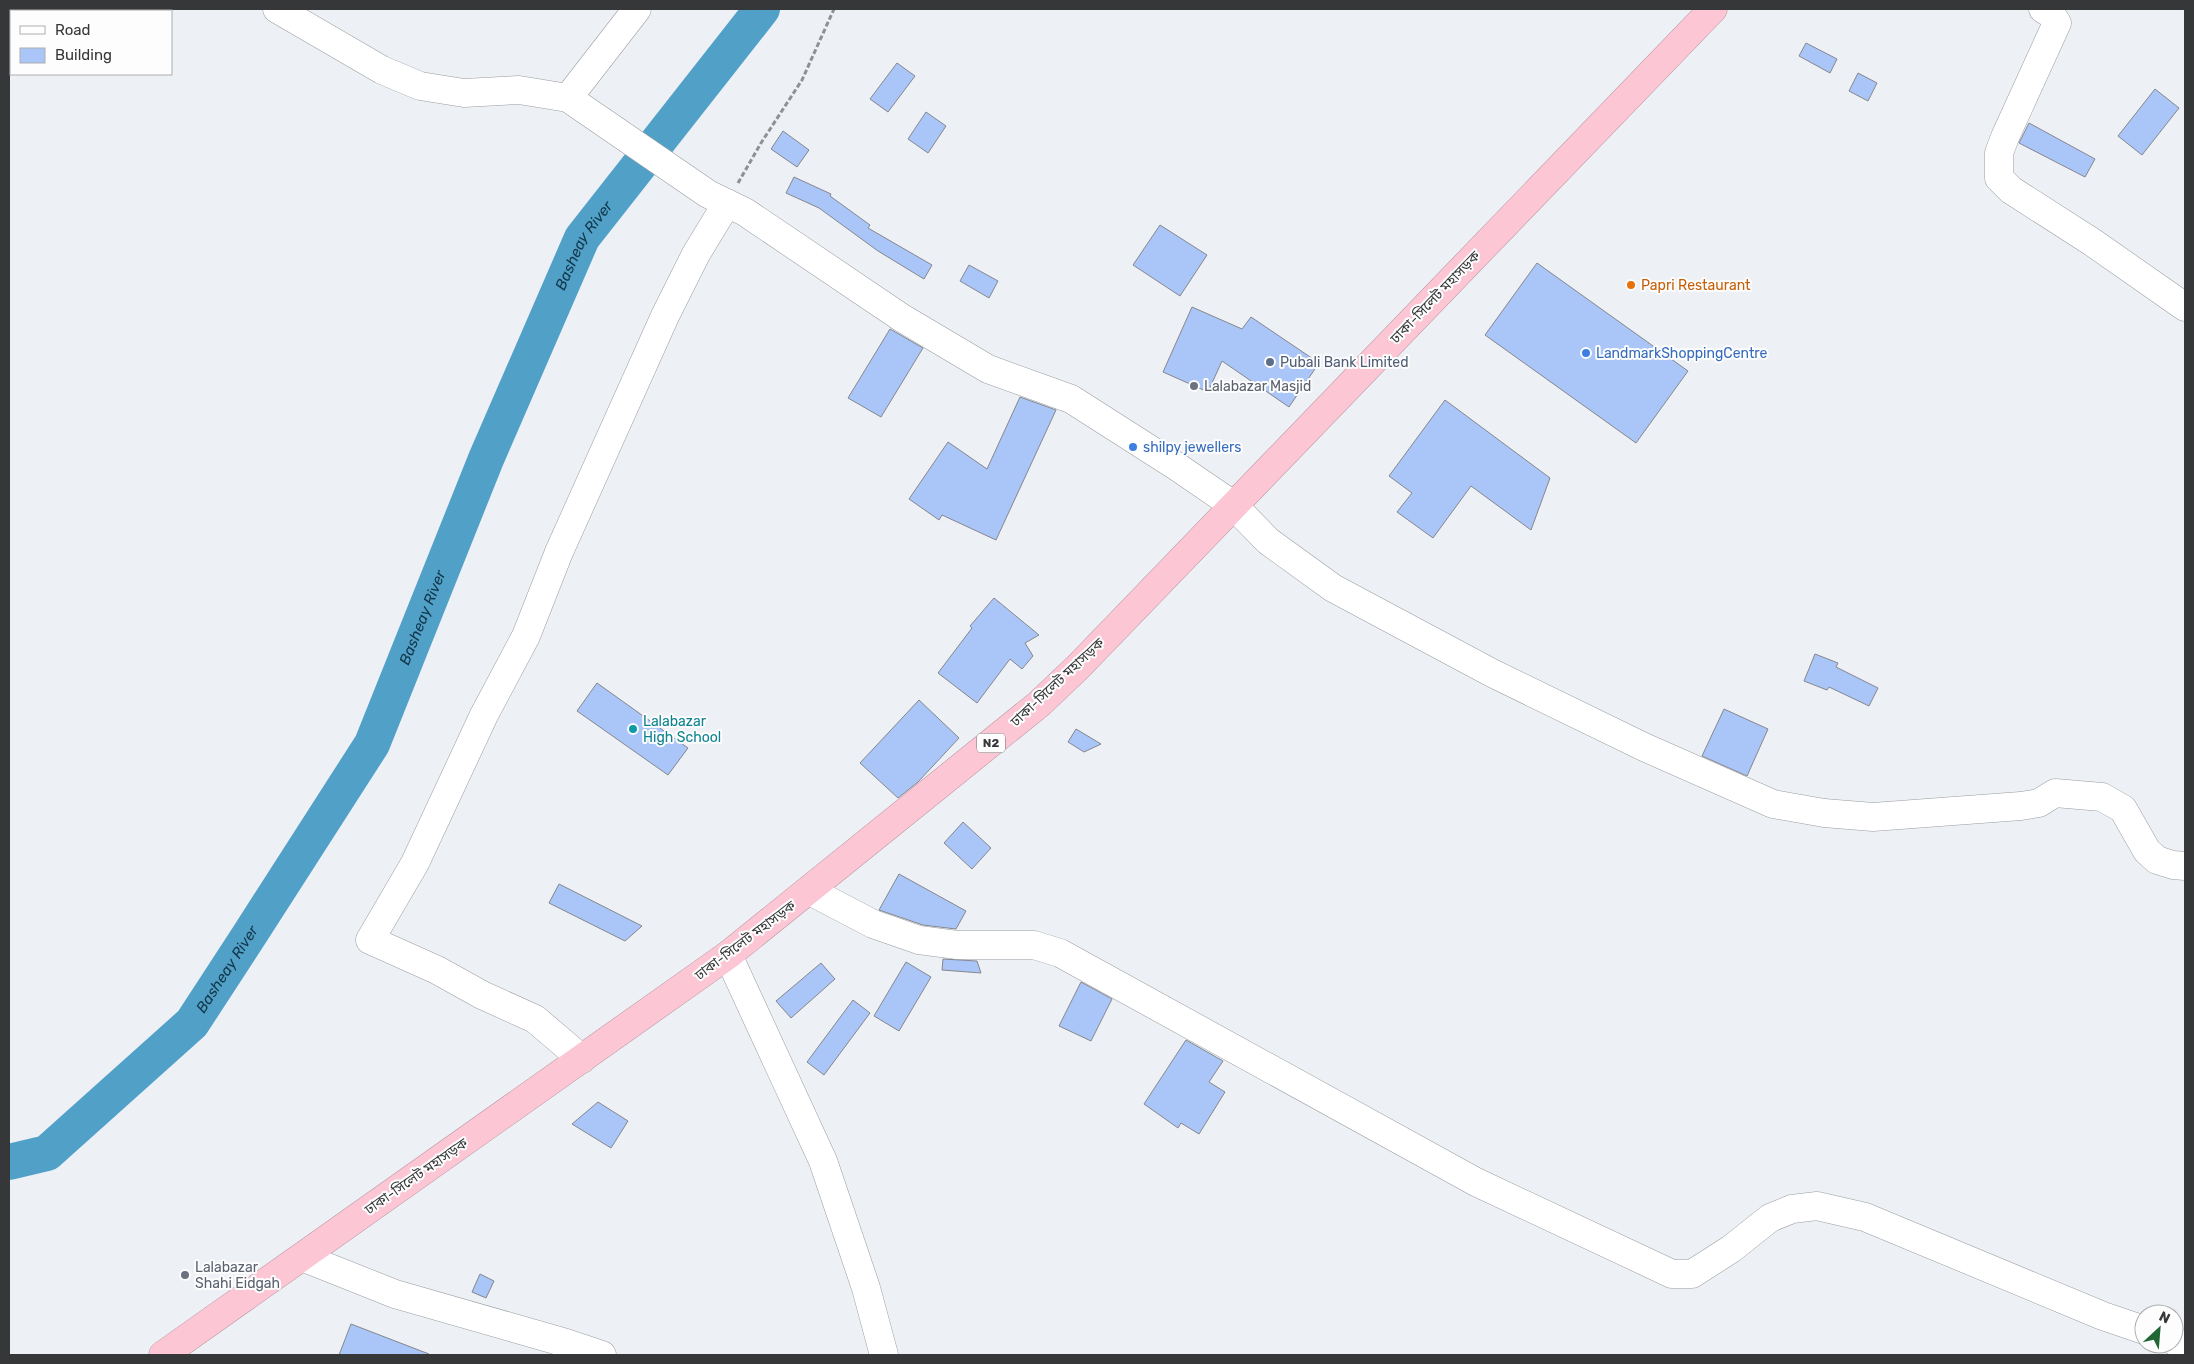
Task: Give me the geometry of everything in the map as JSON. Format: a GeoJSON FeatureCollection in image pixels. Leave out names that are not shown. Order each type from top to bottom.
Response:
{"type":"FeatureCollection","features":[{"type":"Feature","properties":{"kind":"highway","name":"ঢাকা-সিলেট মহাসড়ক"},"geometry":{"type":"LineString","coordinates":[[163,1355],[728,955],[1039,704],[1079,666],[1713,9]]}},
{"type":"Feature","properties":{"kind":"street"},"geometry":{"type":"LineString","coordinates":[[277,9],[368,63],[420,86],[464,93],[519,90],[568,98],[718,199],[745,212],[902,318],[988,369],[1071,399],[1176,466],[1233,505],[1268,541],[1333,588],[1549,702],[1644,747],[1773,804],[1824,814],[1873,817],[2021,806],[2039,803],[2055,793],[2102,797],[2123,809],[2147,851],[2157,860],[2173,865],[2185,866]]}},
{"type":"Feature","properties":{"kind":"street"},"geometry":{"type":"LineString","coordinates":[[568,98],[637,9]]}},
{"type":"Feature","properties":{"kind":"street"},"geometry":{"type":"LineString","coordinates":[[2043,9],[2051,14],[2057,23],[1999,153],[1999,178],[2011,190],[2092,242],[2185,307]]}},
{"type":"Feature","properties":{"kind":"street"},"geometry":{"type":"LineString","coordinates":[[582,1059],[535,1019],[482,995],[437,970],[370,940],[415,863],[484,715],[526,636],[559,552],[696,254],[718,199]]}},
{"type":"Feature","properties":{"kind":"street"},"geometry":{"type":"LineString","coordinates":[[810,890],[873,924],[919,940],[957,944],[1034,945],[1060,954],[1476,1182],[1672,1274],[1692,1274],[1731,1248],[1770,1218],[1792,1209],[1817,1206],[1864,1217],[2103,1316],[2134,1327]]}},
{"type":"Feature","properties":{"kind":"street"},"geometry":{"type":"LineString","coordinates":[[728,955],[823,1161],[866,1288],[884,1355]]}},
{"type":"Feature","properties":{"kind":"street"},"geometry":{"type":"LineString","coordinates":[[302,1256],[395,1294],[548,1337],[602,1355]]}},
{"type":"Feature","properties":{"kind":"path"},"geometry":{"type":"LineString","coordinates":[[718,199],[761,144],[802,80],[834,9]]}},
{"type":"Feature","properties":{"kind":"building"},"geometry":{"type":"Polygon","coordinates":[[[1806,43],[1837,59],[1830,73],[1799,56],[1806,43]]]}},
{"type":"Feature","properties":{"kind":"building"},"geometry":{"type":"Polygon","coordinates":[[[897,63],[915,76],[888,112],[870,99],[897,63]]]}},
{"type":"Feature","properties":{"kind":"building"},"geometry":{"type":"Polygon","coordinates":[[[1858,73],[1877,83],[1868,101],[1849,91],[1858,73]]]}},
{"type":"Feature","properties":{"kind":"building"},"geometry":{"type":"Polygon","coordinates":[[[2155,89],[2179,108],[2142,155],[2118,136],[2155,89]]]}},
{"type":"Feature","properties":{"kind":"building"},"geometry":{"type":"Polygon","coordinates":[[[926,112],[946,126],[928,153],[908,139],[926,112]]]}},
{"type":"Feature","properties":{"kind":"building"},"geometry":{"type":"Polygon","coordinates":[[[2029,123],[2095,159],[2085,177],[2019,143],[2029,123]]]}},
{"type":"Feature","properties":{"kind":"building"},"geometry":{"type":"Polygon","coordinates":[[[783,131],[809,150],[797,167],[771,149],[783,131]]]}},
{"type":"Feature","properties":{"kind":"building"},"geometry":{"type":"Polygon","coordinates":[[[794,177],[831,194],[830,196],[870,225],[868,228],[932,265],[924,279],[878,251],[819,208],[786,193],[794,177]]]}},
{"type":"Feature","properties":{"kind":"building"},"geometry":{"type":"Polygon","coordinates":[[[1160,225],[1207,255],[1180,296],[1133,265],[1160,225]]]}},
{"type":"Feature","properties":{"kind":"building","name":"LandmarkShoppingCentre"},"geometry":{"type":"Polygon","coordinates":[[[1537,263],[1688,371],[1636,443],[1485,335],[1537,263]]]}},
{"type":"Feature","properties":{"kind":"building"},"geometry":{"type":"Polygon","coordinates":[[[969,265],[998,281],[989,298],[960,281],[969,265]]]}},
{"type":"Feature","properties":{"kind":"building"},"geometry":{"type":"Polygon","coordinates":[[[1192,307],[1242,329],[1251,317],[1319,363],[1289,407],[1222,361],[1208,392],[1163,372],[1192,307]]]}},
{"type":"Feature","properties":{"kind":"building"},"geometry":{"type":"Polygon","coordinates":[[[890,329],[923,348],[881,417],[848,398],[890,329]]]}},
{"type":"Feature","properties":{"kind":"building"},"geometry":{"type":"Polygon","coordinates":[[[1020,397],[1056,410],[996,540],[942,515],[939,520],[909,499],[948,442],[987,469],[1020,397]]]}},
{"type":"Feature","properties":{"kind":"building"},"geometry":{"type":"Polygon","coordinates":[[[1445,400],[1550,478],[1531,530],[1471,486],[1433,538],[1397,512],[1412,493],[1389,476],[1445,400]]]}},
{"type":"Feature","properties":{"kind":"building"},"geometry":{"type":"Polygon","coordinates":[[[994,598],[1039,635],[1025,643],[1033,656],[1022,669],[1010,659],[977,703],[938,673],[972,628],[970,626],[994,598]]]}},
{"type":"Feature","properties":{"kind":"building"},"geometry":{"type":"Polygon","coordinates":[[[1815,654],[1838,663],[1836,667],[1878,688],[1869,706],[1829,687],[1827,690],[1804,681],[1815,654]]]}},
{"type":"Feature","properties":{"kind":"building","name":"Lalabazar High School"},"geometry":{"type":"Polygon","coordinates":[[[597,683],[688,748],[668,775],[577,711],[597,683]]]}},
{"type":"Feature","properties":{"kind":"building"},"geometry":{"type":"Polygon","coordinates":[[[919,700],[959,738],[918,782],[898,798],[860,763],[919,700]]]}},
{"type":"Feature","properties":{"kind":"building"},"geometry":{"type":"Polygon","coordinates":[[[1724,709],[1768,729],[1747,776],[1702,756],[1724,709]]]}},
{"type":"Feature","properties":{"kind":"building"},"geometry":{"type":"Polygon","coordinates":[[[1076,729],[1101,744],[1084,752],[1068,742],[1076,729]]]}},
{"type":"Feature","properties":{"kind":"building"},"geometry":{"type":"Polygon","coordinates":[[[963,822],[991,848],[972,869],[944,843],[963,822]]]}},
{"type":"Feature","properties":{"kind":"building"},"geometry":{"type":"Polygon","coordinates":[[[899,874],[966,911],[956,929],[923,925],[879,910],[899,874]]]}},
{"type":"Feature","properties":{"kind":"building"},"geometry":{"type":"Polygon","coordinates":[[[559,884],[642,926],[625,941],[549,903],[559,884]]]}},
{"type":"Feature","properties":{"kind":"building"},"geometry":{"type":"Polygon","coordinates":[[[943,959],[977,961],[981,973],[942,970],[943,959]]]}},
{"type":"Feature","properties":{"kind":"building"},"geometry":{"type":"Polygon","coordinates":[[[906,962],[931,977],[899,1031],[874,1016],[906,962]]]}},
{"type":"Feature","properties":{"kind":"building"},"geometry":{"type":"Polygon","coordinates":[[[821,963],[835,979],[791,1018],[776,1001],[821,963]]]}},
{"type":"Feature","properties":{"kind":"building"},"geometry":{"type":"Polygon","coordinates":[[[1081,982],[1112,999],[1091,1041],[1059,1026],[1081,982]]]}},
{"type":"Feature","properties":{"kind":"building"},"geometry":{"type":"Polygon","coordinates":[[[853,1000],[870,1013],[824,1075],[807,1062],[853,1000]]]}},
{"type":"Feature","properties":{"kind":"building"},"geometry":{"type":"Polygon","coordinates":[[[1186,1040],[1223,1061],[1209,1082],[1225,1092],[1199,1134],[1181,1123],[1178,1128],[1144,1104],[1186,1040]]]}},
{"type":"Feature","properties":{"kind":"building"},"geometry":{"type":"Polygon","coordinates":[[[598,1102],[628,1121],[611,1148],[572,1124],[598,1102]]]}},
{"type":"Feature","properties":{"kind":"building"},"geometry":{"type":"Polygon","coordinates":[[[480,1274],[494,1281],[486,1298],[472,1292],[480,1274]]]}},
{"type":"Feature","properties":{"kind":"building"},"geometry":{"type":"Polygon","coordinates":[[[351,1324],[429,1354],[339,1355],[351,1324]]]}},
{"type":"Feature","properties":{"kind":"waterway","name":"Basheay River"},"geometry":{"type":"LineString","coordinates":[[9,1162],[47,1153],[192,1023],[372,744],[486,459],[582,238],[762,9]]}},
{"type":"Feature","properties":{"kind":"place","name":"Papri Restaurant"},"geometry":{"type":"Point","coordinates":[1631,285]}},
{"type":"Feature","properties":{"kind":"place","name":"LandmarkShoppingCentre"},"geometry":{"type":"Point","coordinates":[1586,353]}},
{"type":"Feature","properties":{"kind":"place","name":"Pubali Bank Limited"},"geometry":{"type":"Point","coordinates":[1270,362]}},
{"type":"Feature","properties":{"kind":"place","name":"Lalabazar Masjid"},"geometry":{"type":"Point","coordinates":[1194,386]}},
{"type":"Feature","properties":{"kind":"place","name":"shilpy jewellers"},"geometry":{"type":"Point","coordinates":[1133,447]}},
{"type":"Feature","properties":{"kind":"place","name":"Lalabazar High School"},"geometry":{"type":"Point","coordinates":[633,729]}},
{"type":"Feature","properties":{"kind":"place","name":"Lalabazar Shahi Eidgah"},"geometry":{"type":"Point","coordinates":[185,1275]}}]}
